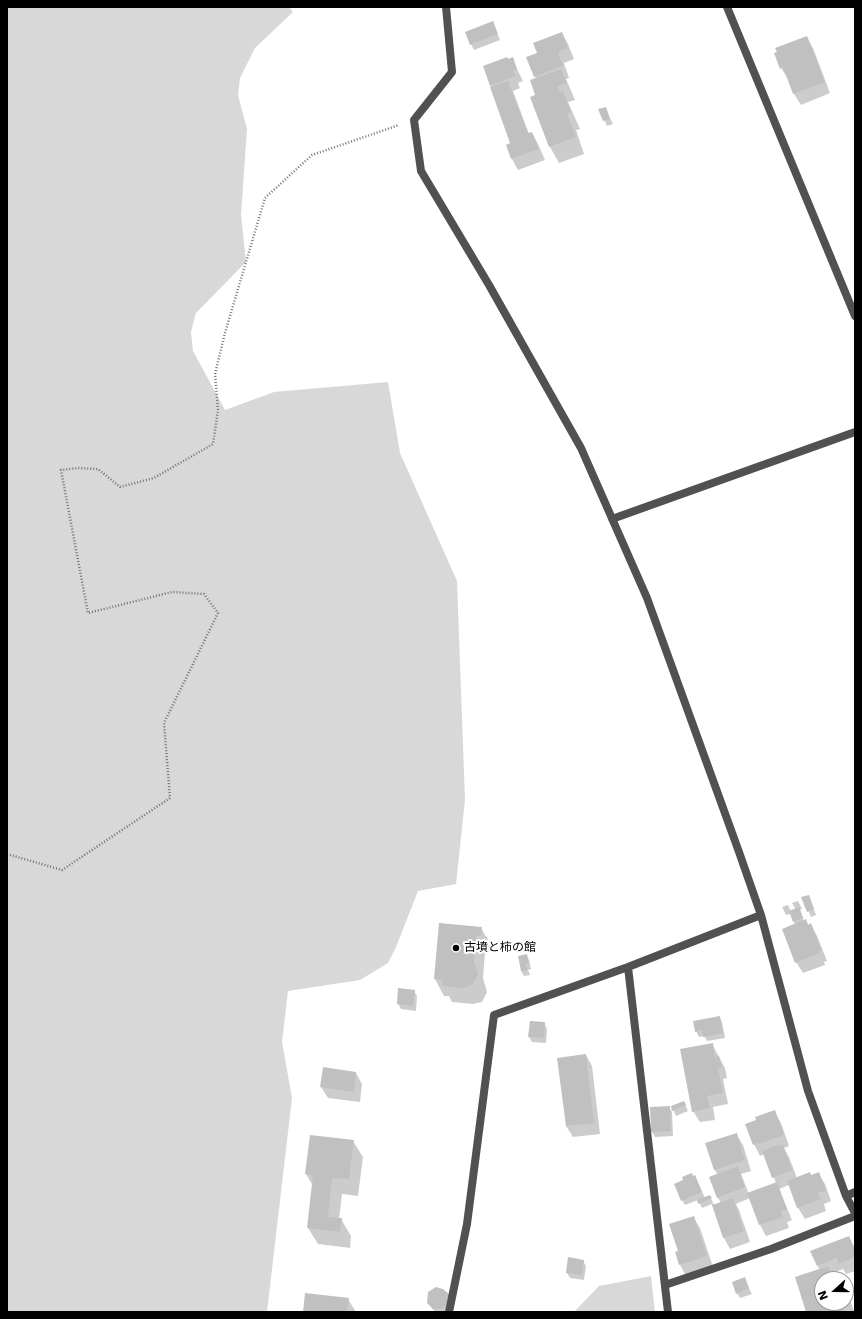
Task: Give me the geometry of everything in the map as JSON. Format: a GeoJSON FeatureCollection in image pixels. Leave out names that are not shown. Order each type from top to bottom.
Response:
{"type":"FeatureCollection","features":[{"type":"Feature","properties":{"kind":"street"},"geometry":{"type":"LineString","coordinates":[[446,7],[452,72],[414,120],[421,171],[489,285],[582,448],[647,598],[761,915],[808,1091],[846,1196],[855,1213]]}},
{"type":"Feature","properties":{"kind":"street"},"geometry":{"type":"LineString","coordinates":[[727,7],[855,316]]}},
{"type":"Feature","properties":{"kind":"street"},"geometry":{"type":"LineString","coordinates":[[612,519],[855,432]]}},
{"type":"Feature","properties":{"kind":"street"},"geometry":{"type":"LineString","coordinates":[[449,1312],[467,1224],[494,1015],[628,967],[761,915]]}},
{"type":"Feature","properties":{"kind":"street"},"geometry":{"type":"LineString","coordinates":[[628,967],[668,1312]]}},
{"type":"Feature","properties":{"kind":"street"},"geometry":{"type":"LineString","coordinates":[[846,1196],[855,1192]]}},
{"type":"Feature","properties":{"kind":"street"},"geometry":{"type":"LineString","coordinates":[[664,1285],[770,1249],[855,1216]]}},
{"type":"Feature","properties":{"kind":"path"},"geometry":{"type":"LineString","coordinates":[[7,854],[62,870],[170,798],[164,723],[218,613],[204,594],[172,592],[88,613],[61,470],[78,468],[98,469],[120,487],[154,478],[213,444],[218,410],[215,374],[225,332],[265,198],[312,155],[414,120]]}},
{"type":"Feature","properties":{"kind":"shaded area"},"geometry":{"type":"Polygon","coordinates":[[[7,7],[289,7],[293,12],[255,48],[240,78],[238,95],[247,129],[241,215],[246,262],[196,313],[191,332],[193,351],[225,410],[274,392],[388,382],[400,453],[457,581],[465,800],[456,884],[418,891],[396,947],[388,963],[360,980],[288,991],[282,1042],[292,1098],[267,1312],[7,1312],[7,7]]]}},
{"type":"Feature","properties":{"kind":"shaded area"},"geometry":{"type":"Polygon","coordinates":[[[651,1276],[655,1312],[574,1312],[599,1286],[651,1276]]]}},
{"type":"Feature","properties":{"kind":"building"},"geometry":{"type":"Polygon","coordinates":[[[493,21],[498,34],[470,45],[465,32],[493,21]]]}},
{"type":"Feature","properties":{"kind":"building"},"geometry":{"type":"Polygon","coordinates":[[[562,32],[568,48],[558,52],[563,66],[534,77],[526,57],[537,53],[533,43],[562,32]]]}},
{"type":"Feature","properties":{"kind":"building"},"geometry":{"type":"Polygon","coordinates":[[[807,36],[825,82],[793,94],[783,67],[780,69],[774,53],[777,52],[775,48],[807,36]]]}},
{"type":"Feature","properties":{"kind":"building"},"geometry":{"type":"Polygon","coordinates":[[[507,57],[508,59],[513,57],[517,69],[513,71],[515,76],[490,86],[483,66],[507,57]]]}},
{"type":"Feature","properties":{"kind":"building"},"geometry":{"type":"Polygon","coordinates":[[[561,69],[567,83],[557,86],[559,92],[563,91],[571,112],[567,114],[576,137],[549,147],[530,97],[535,95],[530,80],[561,69]]]}},
{"type":"Feature","properties":{"kind":"building"},"geometry":{"type":"Polygon","coordinates":[[[508,81],[528,133],[532,132],[539,149],[511,159],[506,145],[510,143],[490,87],[508,81]]]}},
{"type":"Feature","properties":{"kind":"building"},"geometry":{"type":"Polygon","coordinates":[[[606,107],[610,119],[603,121],[598,109],[606,107]]]}},
{"type":"Feature","properties":{"kind":"building"},"geometry":{"type":"Polygon","coordinates":[[[809,895],[814,909],[807,912],[801,897],[809,895]]]}},
{"type":"Feature","properties":{"kind":"building"},"geometry":{"type":"Polygon","coordinates":[[[799,907],[803,918],[793,922],[789,911],[799,907]]]}},
{"type":"Feature","properties":{"kind":"building"},"geometry":{"type":"Polygon","coordinates":[[[806,919],[808,925],[811,923],[822,950],[819,951],[819,953],[795,963],[782,929],[806,919]]]}},
{"type":"Feature","properties":{"kind":"building","name":"古墳と柿の館"},"geometry":{"type":"Polygon","coordinates":[[[439,923],[482,927],[481,936],[476,936],[474,961],[478,975],[472,985],[463,988],[442,986],[442,980],[434,979],[439,923]]]}},
{"type":"Feature","properties":{"kind":"building"},"geometry":{"type":"Polygon","coordinates":[[[527,954],[529,964],[526,964],[527,970],[521,971],[518,956],[527,954]]]}},
{"type":"Feature","properties":{"kind":"building"},"geometry":{"type":"Polygon","coordinates":[[[398,988],[415,990],[413,1006],[397,1004],[398,988]]]}},
{"type":"Feature","properties":{"kind":"building"},"geometry":{"type":"Polygon","coordinates":[[[720,1016],[723,1033],[703,1037],[702,1030],[695,1032],[693,1021],[720,1016]]]}},
{"type":"Feature","properties":{"kind":"building"},"geometry":{"type":"Polygon","coordinates":[[[530,1021],[545,1022],[544,1038],[528,1037],[530,1021]]]}},
{"type":"Feature","properties":{"kind":"building"},"geometry":{"type":"Polygon","coordinates":[[[713,1043],[715,1057],[719,1056],[722,1067],[718,1068],[723,1093],[707,1096],[710,1108],[692,1112],[680,1049],[713,1043]]]}},
{"type":"Feature","properties":{"kind":"building"},"geometry":{"type":"Polygon","coordinates":[[[586,1054],[594,1123],[566,1126],[557,1058],[586,1054]]]}},
{"type":"Feature","properties":{"kind":"building"},"geometry":{"type":"Polygon","coordinates":[[[323,1067],[356,1072],[354,1092],[320,1087],[323,1067]]]}},
{"type":"Feature","properties":{"kind":"building"},"geometry":{"type":"Polygon","coordinates":[[[684,1101],[686,1105],[672,1111],[671,1106],[684,1101]]]}},
{"type":"Feature","properties":{"kind":"building"},"geometry":{"type":"Polygon","coordinates":[[[670,1106],[671,1131],[651,1132],[650,1107],[670,1106]]]}},
{"type":"Feature","properties":{"kind":"building"},"geometry":{"type":"Polygon","coordinates":[[[775,1110],[784,1135],[753,1145],[745,1124],[756,1120],[755,1117],[775,1110]]]}},
{"type":"Feature","properties":{"kind":"building"},"geometry":{"type":"Polygon","coordinates":[[[737,1133],[745,1160],[714,1170],[705,1143],[737,1133]]]}},
{"type":"Feature","properties":{"kind":"building"},"geometry":{"type":"Polygon","coordinates":[[[310,1135],[354,1140],[349,1179],[332,1178],[328,1217],[342,1218],[340,1232],[307,1228],[313,1175],[305,1174],[310,1135]]]}},
{"type":"Feature","properties":{"kind":"building"},"geometry":{"type":"Polygon","coordinates":[[[780,1144],[780,1146],[783,1145],[792,1170],[772,1178],[762,1151],[780,1144]]]}},
{"type":"Feature","properties":{"kind":"building"},"geometry":{"type":"Polygon","coordinates":[[[738,1166],[745,1187],[717,1198],[709,1177],[738,1166]]]}},
{"type":"Feature","properties":{"kind":"building"},"geometry":{"type":"Polygon","coordinates":[[[810,1172],[811,1175],[819,1172],[826,1190],[818,1193],[821,1199],[797,1208],[787,1181],[810,1172]]]}},
{"type":"Feature","properties":{"kind":"building"},"geometry":{"type":"Polygon","coordinates":[[[692,1173],[693,1176],[695,1175],[702,1192],[681,1201],[674,1184],[683,1180],[682,1177],[692,1173]]]}},
{"type":"Feature","properties":{"kind":"building"},"geometry":{"type":"Polygon","coordinates":[[[777,1182],[787,1209],[781,1211],[783,1217],[759,1225],[747,1193],[777,1182]]]}},
{"type":"Feature","properties":{"kind":"building"},"geometry":{"type":"Polygon","coordinates":[[[710,1195],[712,1198],[698,1204],[697,1200],[710,1195]]]}},
{"type":"Feature","properties":{"kind":"building"},"geometry":{"type":"Polygon","coordinates":[[[733,1198],[744,1231],[723,1238],[712,1205],[733,1198]]]}},
{"type":"Feature","properties":{"kind":"building"},"geometry":{"type":"Polygon","coordinates":[[[694,1216],[707,1256],[679,1265],[675,1252],[678,1251],[669,1224],[694,1216]]]}},
{"type":"Feature","properties":{"kind":"building"},"geometry":{"type":"Polygon","coordinates":[[[849,1236],[855,1250],[855,1257],[839,1264],[837,1258],[817,1266],[810,1251],[849,1236]]]}},
{"type":"Feature","properties":{"kind":"building"},"geometry":{"type":"Polygon","coordinates":[[[568,1257],[584,1260],[582,1275],[566,1273],[568,1257]]]}},
{"type":"Feature","properties":{"kind":"building"},"geometry":{"type":"Polygon","coordinates":[[[828,1266],[830,1271],[814,1271],[814,1311],[844,1312],[806,1312],[795,1277],[828,1266]]]}},
{"type":"Feature","properties":{"kind":"building"},"geometry":{"type":"Polygon","coordinates":[[[745,1277],[749,1288],[736,1294],[732,1282],[745,1277]]]}},
{"type":"Feature","properties":{"kind":"building"},"geometry":{"type":"Polygon","coordinates":[[[436,1287],[443,1289],[450,1295],[448,1305],[441,1309],[433,1309],[427,1303],[428,1292],[436,1287]]]}},
{"type":"Feature","properties":{"kind":"building"},"geometry":{"type":"Polygon","coordinates":[[[305,1293],[349,1298],[347,1312],[303,1312],[305,1293]]]}},
{"type":"Feature","properties":{"kind":"place","name":"古墳と柿の館"},"geometry":{"type":"Point","coordinates":[456,948]}}]}
